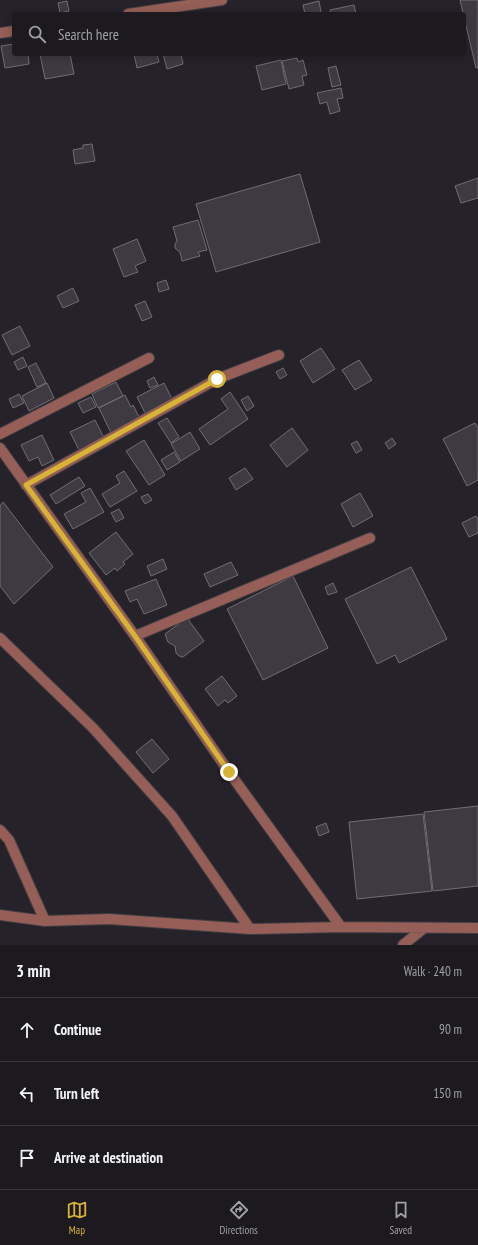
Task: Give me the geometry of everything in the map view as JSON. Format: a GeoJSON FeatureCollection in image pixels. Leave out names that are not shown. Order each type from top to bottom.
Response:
{"type":"FeatureCollection","features":[{"type":"Feature","properties":{"kind":"street"},"geometry":{"type":"LineString","coordinates":[[139,12],[201,1],[222,0]]}},
{"type":"Feature","properties":{"kind":"street"},"geometry":{"type":"LineString","coordinates":[[0,34],[12,31]]}},
{"type":"Feature","properties":{"kind":"street"},"geometry":{"type":"LineString","coordinates":[[26,485],[217,379],[279,355]]}},
{"type":"Feature","properties":{"kind":"street"},"geometry":{"type":"LineString","coordinates":[[0,434],[148,358]]}},
{"type":"Feature","properties":{"kind":"street"},"geometry":{"type":"LineString","coordinates":[[0,448],[135,636],[229,772],[341,927]]}},
{"type":"Feature","properties":{"kind":"street"},"geometry":{"type":"LineString","coordinates":[[135,636],[370,538]]}},
{"type":"Feature","properties":{"kind":"street"},"geometry":{"type":"LineString","coordinates":[[0,638],[93,728],[172,816],[250,929]]}},
{"type":"Feature","properties":{"kind":"street"},"geometry":{"type":"LineString","coordinates":[[0,830],[9,840],[45,921]]}},
{"type":"Feature","properties":{"kind":"street"},"geometry":{"type":"LineString","coordinates":[[0,915],[45,921],[109,919],[250,929],[341,927],[478,928]]}},
{"type":"Feature","properties":{"kind":"street"},"geometry":{"type":"LineString","coordinates":[[403,945],[424,928]]}},
{"type":"Feature","properties":{"kind":"building"},"geometry":{"type":"Polygon","coordinates":[[[460,0],[478,0],[478,68],[476,68],[466,26],[466,12],[463,12],[460,0]]]}},
{"type":"Feature","properties":{"kind":"building"},"geometry":{"type":"Polygon","coordinates":[[[67,1],[69,11],[60,12],[58,3],[67,1]]]}},
{"type":"Feature","properties":{"kind":"building"},"geometry":{"type":"Polygon","coordinates":[[[319,1],[321,12],[305,12],[303,5],[319,1]]]}},
{"type":"Feature","properties":{"kind":"building"},"geometry":{"type":"Polygon","coordinates":[[[354,5],[356,12],[330,12],[330,10],[354,5]]]}},
{"type":"Feature","properties":{"kind":"building"},"geometry":{"type":"Polygon","coordinates":[[[12,44],[12,56],[28,56],[29,64],[5,68],[1,46],[12,44]]]}},
{"type":"Feature","properties":{"kind":"building"},"geometry":{"type":"Polygon","coordinates":[[[40,56],[70,56],[74,74],[45,79],[40,56]]]}},
{"type":"Feature","properties":{"kind":"building"},"geometry":{"type":"Polygon","coordinates":[[[134,56],[158,56],[159,62],[137,68],[134,56]]]}},
{"type":"Feature","properties":{"kind":"building"},"geometry":{"type":"Polygon","coordinates":[[[164,56],[181,56],[183,64],[167,69],[164,56]]]}},
{"type":"Feature","properties":{"kind":"building"},"geometry":{"type":"Polygon","coordinates":[[[297,58],[298,62],[303,60],[307,75],[302,76],[304,85],[289,89],[282,61],[297,58]]]}},
{"type":"Feature","properties":{"kind":"building"},"geometry":{"type":"Polygon","coordinates":[[[281,60],[286,84],[262,90],[256,66],[281,60]]]}},
{"type":"Feature","properties":{"kind":"building"},"geometry":{"type":"Polygon","coordinates":[[[336,66],[341,85],[332,87],[328,68],[336,66]]]}},
{"type":"Feature","properties":{"kind":"building"},"geometry":{"type":"Polygon","coordinates":[[[341,88],[343,98],[337,99],[340,111],[330,114],[327,102],[320,104],[317,93],[341,88]]]}},
{"type":"Feature","properties":{"kind":"building"},"geometry":{"type":"Polygon","coordinates":[[[92,144],[95,161],[75,164],[73,150],[83,148],[83,145],[92,144]]]}},
{"type":"Feature","properties":{"kind":"building"},"geometry":{"type":"Polygon","coordinates":[[[300,174],[320,242],[216,272],[196,204],[300,174]]]}},
{"type":"Feature","properties":{"kind":"building"},"geometry":{"type":"Polygon","coordinates":[[[478,178],[478,198],[461,203],[455,186],[478,178]]]}},
{"type":"Feature","properties":{"kind":"building"},"geometry":{"type":"Polygon","coordinates":[[[198,220],[207,250],[198,252],[200,256],[182,261],[180,252],[175,248],[177,241],[173,227],[198,220]]]}},
{"type":"Feature","properties":{"kind":"building"},"geometry":{"type":"Polygon","coordinates":[[[137,239],[146,261],[135,266],[138,272],[124,277],[113,249],[137,239]]]}},
{"type":"Feature","properties":{"kind":"building"},"geometry":{"type":"Polygon","coordinates":[[[166,280],[169,289],[159,292],[157,283],[166,280]]]}},
{"type":"Feature","properties":{"kind":"building"},"geometry":{"type":"Polygon","coordinates":[[[73,288],[79,301],[63,308],[57,296],[73,288]]]}},
{"type":"Feature","properties":{"kind":"building"},"geometry":{"type":"Polygon","coordinates":[[[145,301],[152,317],[142,321],[135,305],[145,301]]]}},
{"type":"Feature","properties":{"kind":"building"},"geometry":{"type":"Polygon","coordinates":[[[20,326],[30,346],[12,355],[2,335],[20,326]]]}},
{"type":"Feature","properties":{"kind":"building"},"geometry":{"type":"Polygon","coordinates":[[[321,348],[335,369],[313,383],[300,361],[321,348]]]}},
{"type":"Feature","properties":{"kind":"building"},"geometry":{"type":"Polygon","coordinates":[[[23,357],[27,366],[18,370],[14,362],[23,357]]]}},
{"type":"Feature","properties":{"kind":"building"},"geometry":{"type":"Polygon","coordinates":[[[359,360],[372,380],[355,390],[342,370],[359,360]]]}},
{"type":"Feature","properties":{"kind":"building"},"geometry":{"type":"Polygon","coordinates":[[[36,363],[46,383],[37,387],[28,367],[36,363]]]}},
{"type":"Feature","properties":{"kind":"building"},"geometry":{"type":"Polygon","coordinates":[[[283,368],[287,375],[280,379],[276,372],[283,368]]]}},
{"type":"Feature","properties":{"kind":"building"},"geometry":{"type":"Polygon","coordinates":[[[154,377],[158,385],[150,388],[147,381],[154,377]]]}},
{"type":"Feature","properties":{"kind":"building"},"geometry":{"type":"Polygon","coordinates":[[[116,382],[123,396],[98,408],[92,394],[116,382]]]}},
{"type":"Feature","properties":{"kind":"building"},"geometry":{"type":"Polygon","coordinates":[[[47,383],[54,398],[29,411],[22,396],[47,383]]]}},
{"type":"Feature","properties":{"kind":"building"},"geometry":{"type":"Polygon","coordinates":[[[164,383],[172,399],[145,413],[137,397],[164,383]]]}},
{"type":"Feature","properties":{"kind":"building"},"geometry":{"type":"Polygon","coordinates":[[[230,392],[248,419],[210,445],[199,429],[228,409],[221,399],[230,392]]]}},
{"type":"Feature","properties":{"kind":"building"},"geometry":{"type":"Polygon","coordinates":[[[19,394],[24,403],[13,408],[9,399],[19,394]]]}},
{"type":"Feature","properties":{"kind":"building"},"geometry":{"type":"Polygon","coordinates":[[[125,395],[131,407],[133,405],[140,419],[111,433],[99,408],[125,395]]]}},
{"type":"Feature","properties":{"kind":"building"},"geometry":{"type":"Polygon","coordinates":[[[248,396],[254,406],[247,411],[241,400],[248,396]]]}},
{"type":"Feature","properties":{"kind":"building"},"geometry":{"type":"Polygon","coordinates":[[[91,397],[96,407],[83,413],[78,403],[91,397]]]}},
{"type":"Feature","properties":{"kind":"building"},"geometry":{"type":"Polygon","coordinates":[[[167,418],[179,437],[171,443],[158,423],[167,418]]]}},
{"type":"Feature","properties":{"kind":"building"},"geometry":{"type":"Polygon","coordinates":[[[95,420],[104,438],[79,450],[70,432],[95,420]]]}},
{"type":"Feature","properties":{"kind":"building"},"geometry":{"type":"Polygon","coordinates":[[[475,423],[478,428],[478,480],[467,486],[443,439],[475,423]]]}},
{"type":"Feature","properties":{"kind":"building"},"geometry":{"type":"Polygon","coordinates":[[[292,428],[308,450],[287,467],[270,445],[292,428]]]}},
{"type":"Feature","properties":{"kind":"building"},"geometry":{"type":"Polygon","coordinates":[[[190,432],[200,449],[181,461],[171,444],[190,432]]]}},
{"type":"Feature","properties":{"kind":"building"},"geometry":{"type":"Polygon","coordinates":[[[42,435],[54,460],[42,466],[38,457],[29,461],[21,445],[42,435]]]}},
{"type":"Feature","properties":{"kind":"building"},"geometry":{"type":"Polygon","coordinates":[[[392,438],[396,444],[389,449],[385,443],[392,438]]]}},
{"type":"Feature","properties":{"kind":"building"},"geometry":{"type":"Polygon","coordinates":[[[144,440],[165,475],[149,485],[126,451],[144,440]]]}},
{"type":"Feature","properties":{"kind":"building"},"geometry":{"type":"Polygon","coordinates":[[[357,441],[362,450],[356,453],[351,444],[357,441]]]}},
{"type":"Feature","properties":{"kind":"building"},"geometry":{"type":"Polygon","coordinates":[[[174,452],[180,462],[167,470],[161,460],[174,452]]]}},
{"type":"Feature","properties":{"kind":"building"},"geometry":{"type":"Polygon","coordinates":[[[245,468],[253,479],[236,490],[229,478],[245,468]]]}},
{"type":"Feature","properties":{"kind":"building"},"geometry":{"type":"Polygon","coordinates":[[[124,471],[137,491],[110,507],[102,494],[120,483],[116,476],[124,471]]]}},
{"type":"Feature","properties":{"kind":"building"},"geometry":{"type":"Polygon","coordinates":[[[79,477],[85,486],[56,504],[50,495],[79,477]]]}},
{"type":"Feature","properties":{"kind":"building"},"geometry":{"type":"Polygon","coordinates":[[[90,488],[104,512],[73,529],[64,514],[86,502],[81,493],[90,488]]]}},
{"type":"Feature","properties":{"kind":"building"},"geometry":{"type":"Polygon","coordinates":[[[360,493],[373,516],[353,527],[341,504],[360,493]]]}},
{"type":"Feature","properties":{"kind":"building"},"geometry":{"type":"Polygon","coordinates":[[[148,494],[152,500],[145,504],[141,497],[148,494]]]}},
{"type":"Feature","properties":{"kind":"building"},"geometry":{"type":"Polygon","coordinates":[[[3,502],[53,567],[14,604],[0,586],[0,506],[3,502]]]}},
{"type":"Feature","properties":{"kind":"building"},"geometry":{"type":"Polygon","coordinates":[[[119,509],[124,518],[116,522],[111,513],[119,509]]]}},
{"type":"Feature","properties":{"kind":"building"},"geometry":{"type":"Polygon","coordinates":[[[476,516],[478,520],[478,533],[469,537],[462,523],[476,516]]]}},
{"type":"Feature","properties":{"kind":"building"},"geometry":{"type":"Polygon","coordinates":[[[116,532],[133,554],[123,562],[125,564],[117,571],[115,568],[106,575],[89,553],[116,532]]]}},
{"type":"Feature","properties":{"kind":"building"},"geometry":{"type":"Polygon","coordinates":[[[163,559],[167,569],[151,576],[147,566],[163,559]]]}},
{"type":"Feature","properties":{"kind":"building"},"geometry":{"type":"Polygon","coordinates":[[[231,562],[238,575],[210,587],[204,574],[231,562]]]}},
{"type":"Feature","properties":{"kind":"building"},"geometry":{"type":"Polygon","coordinates":[[[411,567],[447,639],[399,663],[395,655],[377,664],[345,599],[411,567]]]}},
{"type":"Feature","properties":{"kind":"building"},"geometry":{"type":"Polygon","coordinates":[[[293,576],[328,648],[263,680],[227,609],[293,576]]]}},
{"type":"Feature","properties":{"kind":"building"},"geometry":{"type":"Polygon","coordinates":[[[156,579],[167,605],[144,614],[137,599],[130,602],[125,591],[156,579]]]}},
{"type":"Feature","properties":{"kind":"building"},"geometry":{"type":"Polygon","coordinates":[[[333,583],[337,592],[328,595],[325,587],[333,583]]]}},
{"type":"Feature","properties":{"kind":"building"},"geometry":{"type":"Polygon","coordinates":[[[187,618],[204,641],[183,657],[176,653],[175,646],[168,642],[165,634],[187,618]]]}},
{"type":"Feature","properties":{"kind":"building"},"geometry":{"type":"Polygon","coordinates":[[[222,676],[237,696],[228,703],[225,700],[218,706],[205,689],[222,676]]]}},
{"type":"Feature","properties":{"kind":"building"},"geometry":{"type":"Polygon","coordinates":[[[152,739],[169,759],[153,773],[136,752],[152,739]]]}},
{"type":"Feature","properties":{"kind":"building"},"geometry":{"type":"Polygon","coordinates":[[[478,806],[478,886],[433,891],[424,812],[478,806]]]}},
{"type":"Feature","properties":{"kind":"building"},"geometry":{"type":"Polygon","coordinates":[[[423,814],[432,891],[357,899],[349,822],[423,814]]]}},
{"type":"Feature","properties":{"kind":"building"},"geometry":{"type":"Polygon","coordinates":[[[326,823],[329,832],[319,836],[316,827],[326,823]]]}},
{"type":"Feature","properties":{"kind":"route"},"geometry":{"type":"LineString","coordinates":[[217,379],[26,485],[135,636],[229,772]]}}]}
